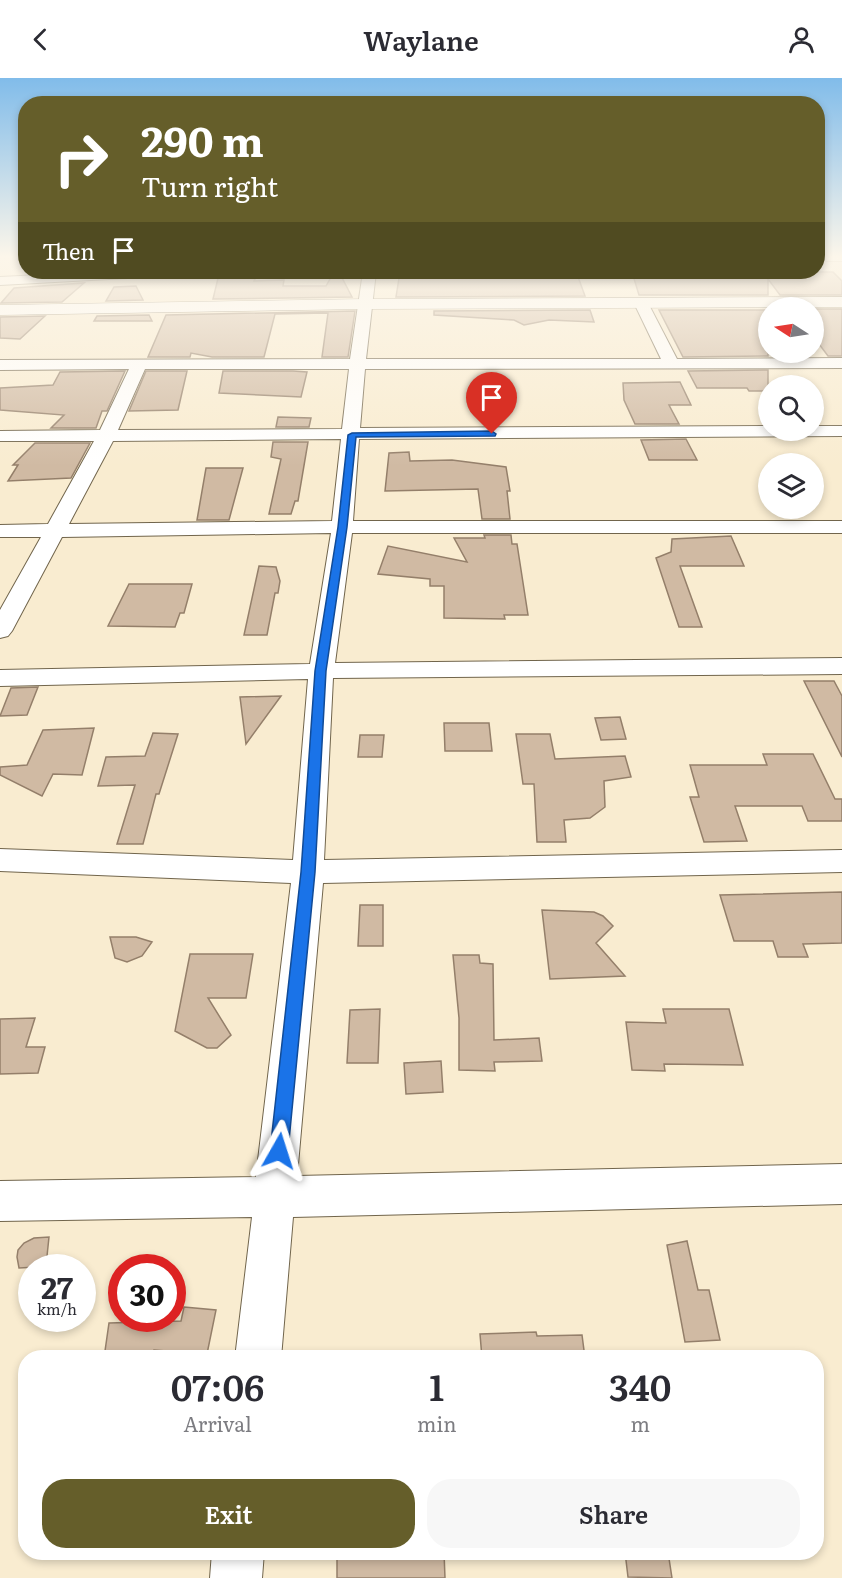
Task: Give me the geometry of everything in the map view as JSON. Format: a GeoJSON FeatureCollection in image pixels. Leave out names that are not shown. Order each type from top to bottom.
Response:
{"type":"FeatureCollection","features":[{"type":"Feature","properties":{"kind":"street"},"geometry":{"type":"LineString","coordinates":[[259,1350],[308,872],[321,671],[342,527],[363,326]]}},
{"type":"Feature","properties":{"kind":"street"},"geometry":{"type":"LineString","coordinates":[[653,326],[672,364]]}},
{"type":"Feature","properties":{"kind":"street"},"geometry":{"type":"LineString","coordinates":[[0,365],[842,363]]}},
{"type":"Feature","properties":{"kind":"street"},"geometry":{"type":"LineString","coordinates":[[0,631],[106,436],[139,365]]}},
{"type":"Feature","properties":{"kind":"street"},"geometry":{"type":"LineString","coordinates":[[0,436],[842,430]]}},
{"type":"Feature","properties":{"kind":"street"},"geometry":{"type":"LineString","coordinates":[[0,531],[342,527],[842,527]]}},
{"type":"Feature","properties":{"kind":"street"},"geometry":{"type":"LineString","coordinates":[[0,678],[321,671],[842,666]]}},
{"type":"Feature","properties":{"kind":"street"},"geometry":{"type":"LineString","coordinates":[[0,860],[308,872],[842,861]]}},
{"type":"Feature","properties":{"kind":"street"},"geometry":{"type":"LineString","coordinates":[[0,1201],[842,1184]]}},
{"type":"Feature","properties":{"kind":"street"},"geometry":{"type":"LineString","coordinates":[[236,1578],[237,1560]]}},
{"type":"Feature","properties":{"kind":"building"},"geometry":{"type":"Polygon","coordinates":[[[0,326],[34,326],[20,339],[0,338],[0,326]]]}},
{"type":"Feature","properties":{"kind":"building"},"geometry":{"type":"Polygon","coordinates":[[[161,326],[272,326],[264,357],[212,357],[191,353],[190,357],[148,357],[161,326]]]}},
{"type":"Feature","properties":{"kind":"building"},"geometry":{"type":"Polygon","coordinates":[[[326,326],[353,326],[348,357],[322,357],[326,326]]]}},
{"type":"Feature","properties":{"kind":"building"},"geometry":{"type":"Polygon","coordinates":[[[667,326],[758,326],[758,356],[683,357],[667,326]]]}},
{"type":"Feature","properties":{"kind":"building"},"geometry":{"type":"Polygon","coordinates":[[[824,326],[842,326],[842,356],[828,356],[824,351],[824,326]]]}},
{"type":"Feature","properties":{"kind":"building"},"geometry":{"type":"Polygon","coordinates":[[[768,370],[768,375],[758,375],[758,391],[749,391],[747,388],[697,388],[688,371],[768,370]]]}},
{"type":"Feature","properties":{"kind":"building"},"geometry":{"type":"Polygon","coordinates":[[[125,371],[107,411],[102,411],[96,428],[51,428],[64,415],[0,410],[0,388],[53,385],[60,372],[125,371]]]}},
{"type":"Feature","properties":{"kind":"building"},"geometry":{"type":"Polygon","coordinates":[[[146,371],[187,371],[178,410],[129,411],[146,371]]]}},
{"type":"Feature","properties":{"kind":"building"},"geometry":{"type":"Polygon","coordinates":[[[223,371],[307,372],[301,397],[219,393],[223,371]]]}},
{"type":"Feature","properties":{"kind":"building"},"geometry":{"type":"Polygon","coordinates":[[[680,382],[691,405],[669,405],[679,424],[635,424],[624,400],[623,383],[680,382]]]}},
{"type":"Feature","properties":{"kind":"building"},"geometry":{"type":"Polygon","coordinates":[[[278,417],[311,418],[309,427],[276,427],[278,417]]]}},
{"type":"Feature","properties":{"kind":"building"},"geometry":{"type":"Polygon","coordinates":[[[686,439],[697,460],[649,460],[641,440],[686,439]]]}},
{"type":"Feature","properties":{"kind":"building"},"geometry":{"type":"Polygon","coordinates":[[[273,442],[308,442],[298,501],[295,501],[291,514],[269,514],[281,459],[271,457],[273,442]]]}},
{"type":"Feature","properties":{"kind":"building"},"geometry":{"type":"Polygon","coordinates":[[[35,443],[90,443],[71,478],[8,481],[18,465],[13,465],[35,443]]]}},
{"type":"Feature","properties":{"kind":"building"},"geometry":{"type":"Polygon","coordinates":[[[409,452],[410,461],[452,460],[506,467],[510,491],[507,491],[510,519],[482,519],[478,489],[385,491],[389,453],[409,452]]]}},
{"type":"Feature","properties":{"kind":"building"},"geometry":{"type":"Polygon","coordinates":[[[206,468],[243,468],[229,520],[197,520],[206,468]]]}},
{"type":"Feature","properties":{"kind":"building"},"geometry":{"type":"Polygon","coordinates":[[[484,535],[511,535],[512,544],[517,544],[528,615],[504,615],[505,619],[444,618],[444,586],[430,586],[430,579],[378,574],[388,546],[467,562],[454,538],[485,538],[484,535]]]}},
{"type":"Feature","properties":{"kind":"building"},"geometry":{"type":"Polygon","coordinates":[[[731,536],[744,566],[680,566],[702,627],[679,627],[656,558],[671,552],[672,539],[731,536]]]}},
{"type":"Feature","properties":{"kind":"building"},"geometry":{"type":"Polygon","coordinates":[[[259,566],[276,567],[280,581],[278,593],[275,593],[267,635],[244,635],[259,566]]]}},
{"type":"Feature","properties":{"kind":"building"},"geometry":{"type":"Polygon","coordinates":[[[129,584],[192,584],[184,613],[180,613],[175,627],[108,626],[129,584]]]}},
{"type":"Feature","properties":{"kind":"building"},"geometry":{"type":"Polygon","coordinates":[[[804,681],[834,681],[842,696],[842,757],[804,681]]]}},
{"type":"Feature","properties":{"kind":"building"},"geometry":{"type":"Polygon","coordinates":[[[38,687],[27,715],[0,716],[11,688],[38,687]]]}},
{"type":"Feature","properties":{"kind":"building"},"geometry":{"type":"Polygon","coordinates":[[[281,696],[246,744],[240,697],[281,696]]]}},
{"type":"Feature","properties":{"kind":"building"},"geometry":{"type":"Polygon","coordinates":[[[620,717],[626,739],[601,740],[595,718],[620,717]]]}},
{"type":"Feature","properties":{"kind":"building"},"geometry":{"type":"Polygon","coordinates":[[[444,723],[489,723],[492,751],[445,751],[444,723]]]}},
{"type":"Feature","properties":{"kind":"building"},"geometry":{"type":"Polygon","coordinates":[[[94,728],[82,775],[53,774],[42,796],[0,775],[0,767],[27,765],[43,730],[94,728]]]}},
{"type":"Feature","properties":{"kind":"building"},"geometry":{"type":"Polygon","coordinates":[[[153,733],[178,734],[159,794],[156,794],[143,844],[117,844],[135,785],[98,786],[106,757],[145,756],[153,733]]]}},
{"type":"Feature","properties":{"kind":"building"},"geometry":{"type":"Polygon","coordinates":[[[516,734],[550,734],[555,759],[625,756],[631,777],[604,781],[605,807],[590,818],[564,820],[566,842],[537,842],[534,784],[523,784],[516,734]]]}},
{"type":"Feature","properties":{"kind":"building"},"geometry":{"type":"Polygon","coordinates":[[[360,735],[384,735],[382,757],[358,757],[360,735]]]}},
{"type":"Feature","properties":{"kind":"building"},"geometry":{"type":"Polygon","coordinates":[[[763,754],[813,754],[835,799],[842,799],[842,821],[808,821],[802,806],[735,806],[747,841],[704,842],[690,797],[699,797],[690,765],[767,765],[763,754]]]}},
{"type":"Feature","properties":{"kind":"building"},"geometry":{"type":"Polygon","coordinates":[[[842,892],[842,943],[803,944],[808,957],[778,957],[773,941],[734,941],[720,895],[842,892]]]}},
{"type":"Feature","properties":{"kind":"building"},"geometry":{"type":"Polygon","coordinates":[[[360,905],[383,905],[383,946],[358,946],[360,905]]]}},
{"type":"Feature","properties":{"kind":"building"},"geometry":{"type":"Polygon","coordinates":[[[542,910],[594,912],[603,916],[613,926],[596,943],[625,976],[550,979],[542,910]]]}},
{"type":"Feature","properties":{"kind":"building"},"geometry":{"type":"Polygon","coordinates":[[[110,937],[136,937],[152,942],[142,956],[127,962],[115,958],[110,937]]]}},
{"type":"Feature","properties":{"kind":"building"},"geometry":{"type":"Polygon","coordinates":[[[190,954],[253,954],[246,998],[208,998],[231,1035],[217,1048],[207,1048],[175,1031],[190,954]]]}},
{"type":"Feature","properties":{"kind":"building"},"geometry":{"type":"Polygon","coordinates":[[[453,955],[479,955],[480,963],[493,964],[494,1040],[539,1038],[542,1061],[494,1062],[495,1071],[459,1070],[459,1018],[453,955]]]}},
{"type":"Feature","properties":{"kind":"building"},"geometry":{"type":"Polygon","coordinates":[[[380,1009],[378,1063],[347,1063],[350,1010],[380,1009]]]}},
{"type":"Feature","properties":{"kind":"building"},"geometry":{"type":"Polygon","coordinates":[[[663,1009],[729,1009],[743,1065],[664,1064],[665,1071],[632,1070],[626,1022],[666,1023],[663,1009]]]}},
{"type":"Feature","properties":{"kind":"building"},"geometry":{"type":"Polygon","coordinates":[[[35,1018],[26,1047],[45,1047],[38,1073],[0,1074],[0,1019],[35,1018]]]}},
{"type":"Feature","properties":{"kind":"building"},"geometry":{"type":"Polygon","coordinates":[[[441,1061],[443,1092],[406,1094],[404,1063],[441,1061]]]}},
{"type":"Feature","properties":{"kind":"building"},"geometry":{"type":"Polygon","coordinates":[[[49,1237],[47,1254],[18,1254],[18,1262],[17,1257],[18,1250],[24,1243],[34,1238],[49,1237]]]}},
{"type":"Feature","properties":{"kind":"building"},"geometry":{"type":"Polygon","coordinates":[[[687,1241],[698,1290],[709,1290],[720,1340],[685,1342],[667,1245],[687,1241]]]}},
{"type":"Feature","properties":{"kind":"building"},"geometry":{"type":"Polygon","coordinates":[[[186,1307],[216,1310],[208,1350],[105,1350],[108,1330],[108,1332],[186,1332],[186,1307]]]}},
{"type":"Feature","properties":{"kind":"building"},"geometry":{"type":"Polygon","coordinates":[[[536,1332],[537,1336],[582,1335],[584,1350],[481,1350],[480,1334],[536,1332]]]}},
{"type":"Feature","properties":{"kind":"building"},"geometry":{"type":"Polygon","coordinates":[[[337,1560],[444,1560],[445,1578],[337,1578],[337,1560]]]}},
{"type":"Feature","properties":{"kind":"building"},"geometry":{"type":"Polygon","coordinates":[[[626,1560],[669,1560],[672,1578],[628,1577],[626,1560]]]}},
{"type":"Feature","properties":{"kind":"route"},"geometry":{"type":"LineString","coordinates":[[279,1151],[308,872],[321,671],[342,527],[352,435],[492,434]]}}]}
